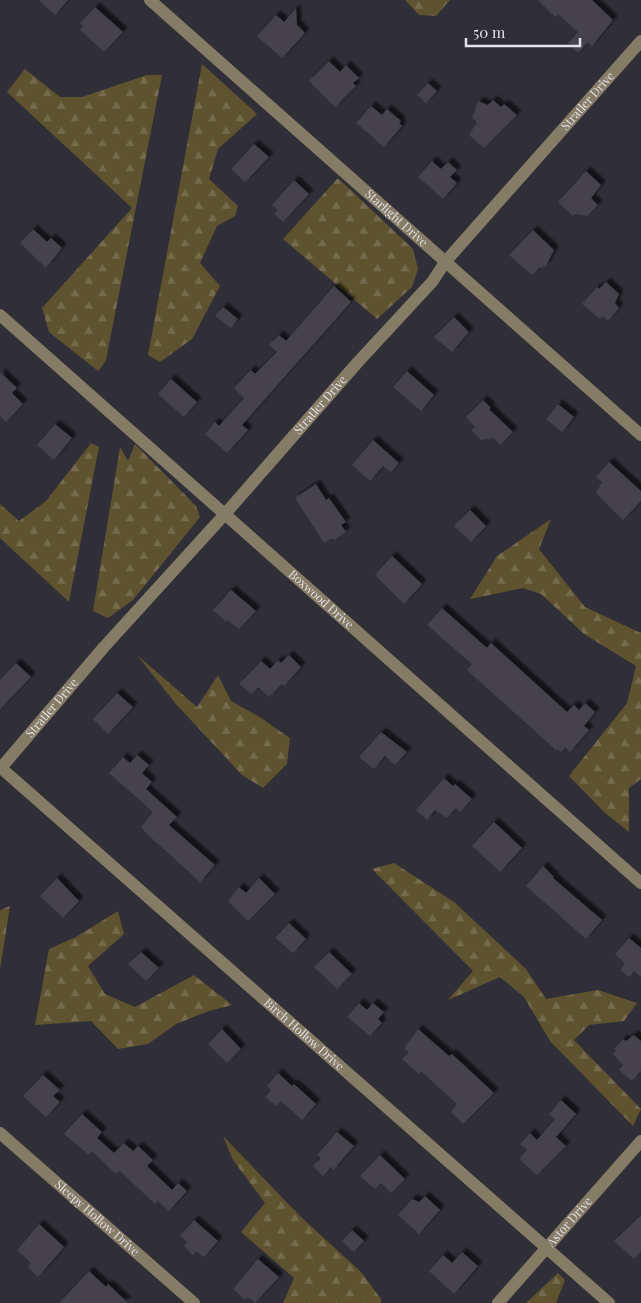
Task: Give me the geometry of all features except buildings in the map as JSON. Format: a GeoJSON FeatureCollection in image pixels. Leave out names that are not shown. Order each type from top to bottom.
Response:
{"type":"FeatureCollection","features":[{"type":"Feature","properties":{"kind":"street","name":"Starlight Drive"},"geometry":{"type":"LineString","coordinates":[[150,0],[641,435]]}},
{"type":"Feature","properties":{"kind":"street","name":"Stratler Drive"},"geometry":{"type":"LineString","coordinates":[[0,768],[104,647],[225,514],[358,362],[432,282],[446,262],[641,41]]}},
{"type":"Feature","properties":{"kind":"street","name":"Boxwood Drive"},"geometry":{"type":"LineString","coordinates":[[0,315],[641,883]]}},
{"type":"Feature","properties":{"kind":"street","name":"Birch Hollow Drive"},"geometry":{"type":"LineString","coordinates":[[0,768],[609,1303]]}},
{"type":"Feature","properties":{"kind":"street","name":"Sleepy Hollow Drive"},"geometry":{"type":"LineString","coordinates":[[0,1133],[194,1303]]}},
{"type":"Feature","properties":{"kind":"street","name":"Astor Drive"},"geometry":{"type":"LineString","coordinates":[[498,1303],[641,1141]]}},
{"type":"Feature","properties":{"kind":"green space"},"geometry":{"type":"Polygon","coordinates":[[[405,0],[450,0],[436,16],[419,15],[405,0]]]}},
{"type":"Feature","properties":{"kind":"green space"},"geometry":{"type":"Polygon","coordinates":[[[202,64],[257,114],[218,149],[209,179],[238,206],[235,216],[217,226],[200,263],[220,286],[192,339],[160,362],[148,355],[202,64]]]}},
{"type":"Feature","properties":{"kind":"green space"},"geometry":{"type":"Polygon","coordinates":[[[25,69],[60,97],[82,97],[147,75],[162,75],[106,360],[98,371],[49,332],[42,308],[132,208],[7,92],[25,69]]]}},
{"type":"Feature","properties":{"kind":"green space"},"geometry":{"type":"Polygon","coordinates":[[[338,178],[413,249],[418,269],[412,287],[377,319],[283,239],[338,178]]]}},
{"type":"Feature","properties":{"kind":"green space"},"geometry":{"type":"Polygon","coordinates":[[[91,443],[99,447],[69,602],[0,538],[0,504],[19,521],[46,501],[91,443]]]}},
{"type":"Feature","properties":{"kind":"green space"},"geometry":{"type":"Polygon","coordinates":[[[135,444],[196,506],[200,517],[133,600],[108,618],[93,611],[120,447],[128,461],[135,444]]]}},
{"type":"Feature","properties":{"kind":"green space"},"geometry":{"type":"Polygon","coordinates":[[[551,519],[539,549],[585,607],[641,633],[641,779],[629,788],[629,832],[605,813],[569,776],[627,703],[636,666],[584,634],[541,594],[523,588],[470,599],[497,556],[551,519]]]}},
{"type":"Feature","properties":{"kind":"green space"},"geometry":{"type":"Polygon","coordinates":[[[137,655],[197,707],[218,675],[231,701],[258,716],[290,738],[287,764],[263,788],[242,775],[175,703],[137,655]]]}},
{"type":"Feature","properties":{"kind":"green space"},"geometry":{"type":"Polygon","coordinates":[[[394,863],[454,902],[526,969],[546,999],[598,990],[637,1003],[624,1021],[589,1025],[574,1040],[641,1109],[633,1126],[550,1041],[524,997],[500,977],[448,1000],[473,971],[372,869],[394,863]]]}},
{"type":"Feature","properties":{"kind":"green space"},"geometry":{"type":"Polygon","coordinates":[[[10,906],[0,969],[0,910],[10,906]]]}},
{"type":"Feature","properties":{"kind":"green space"},"geometry":{"type":"Polygon","coordinates":[[[118,911],[124,934],[88,966],[105,994],[135,1007],[194,975],[232,1005],[209,1011],[176,1024],[148,1044],[118,1049],[91,1021],[35,1025],[49,949],[76,937],[118,911]]]}},
{"type":"Feature","properties":{"kind":"green space"},"geometry":{"type":"Polygon","coordinates":[[[223,1136],[300,1216],[361,1272],[381,1299],[381,1303],[283,1303],[294,1278],[241,1232],[265,1203],[233,1160],[223,1136]]]}},
{"type":"Feature","properties":{"kind":"green space"},"geometry":{"type":"Polygon","coordinates":[[[558,1273],[565,1280],[556,1303],[526,1303],[558,1273]]]}}]}
